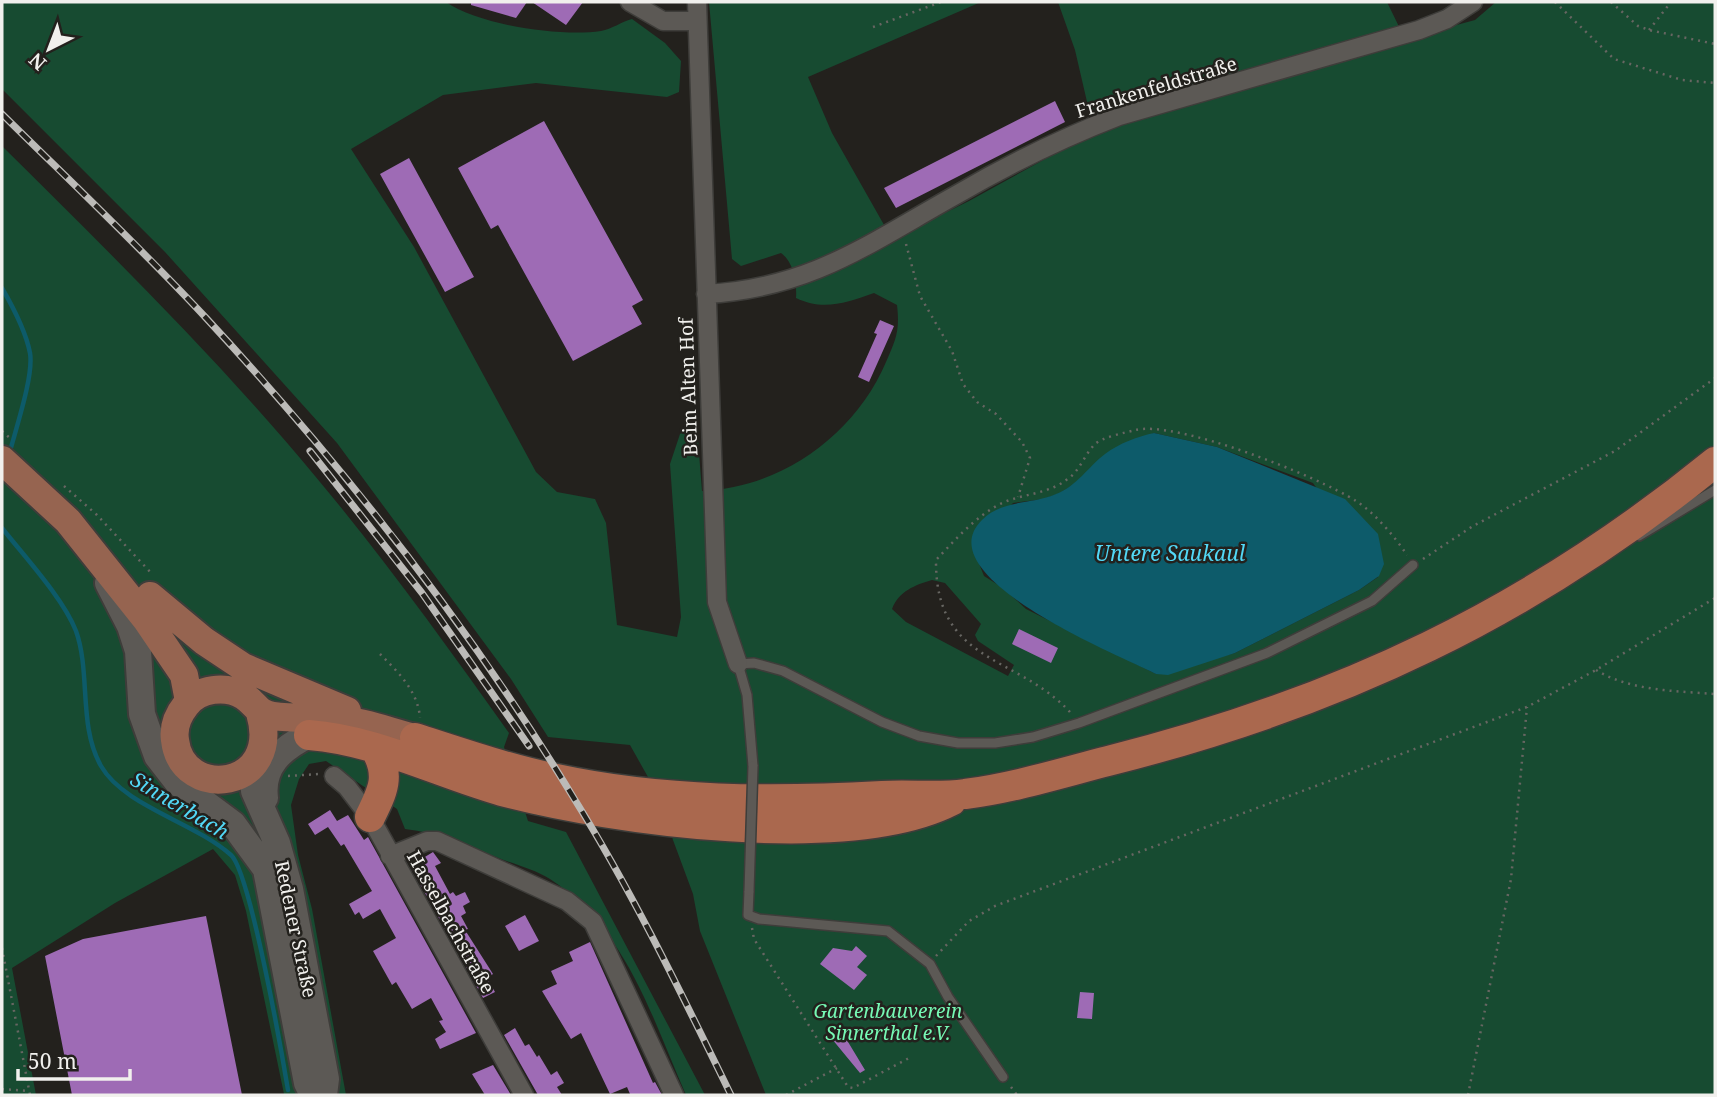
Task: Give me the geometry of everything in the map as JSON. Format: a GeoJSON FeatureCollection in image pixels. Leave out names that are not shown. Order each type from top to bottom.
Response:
{"type":"FeatureCollection","features":[{"type":"Feature","properties":{"kind":"highway"},"geometry":{"type":"LineString","coordinates":[[309,735],[375,748],[416,751],[504,791],[560,803],[708,824],[792,828],[862,824],[923,813],[962,795],[1173,745],[1324,694],[1450,638],[1598,551],[1715,462]]}},
{"type":"Feature","properties":{"kind":"highway"},"geometry":{"type":"LineString","coordinates":[[375,748],[383,761],[386,782]]}},
{"type":"Feature","properties":{"kind":"highway"},"geometry":{"type":"LineString","coordinates":[[370,817],[386,782],[402,769],[416,751]]}},
{"type":"Feature","properties":{"kind":"main road"},"geometry":{"type":"LineString","coordinates":[[2,460],[68,521],[112,550],[150,596],[196,670],[215,690]]}},
{"type":"Feature","properties":{"kind":"main road"},"geometry":{"type":"LineString","coordinates":[[68,521],[169,651],[184,675],[189,701]]}},
{"type":"Feature","properties":{"kind":"main road"},"geometry":{"type":"LineString","coordinates":[[88,549],[130,626],[138,651],[142,714],[157,756],[178,783],[233,824],[268,872]]}},
{"type":"Feature","properties":{"kind":"main road"},"geometry":{"type":"LineString","coordinates":[[150,596],[204,641],[243,667],[416,751]]}},
{"type":"Feature","properties":{"kind":"main road"},"geometry":{"type":"LineString","coordinates":[[247,766],[265,732],[260,713],[241,694],[215,690],[189,701],[175,726],[179,755],[199,775],[247,766],[277,740],[309,735]]}},
{"type":"Feature","properties":{"kind":"main road"},"geometry":{"type":"LineString","coordinates":[[260,713],[345,720],[416,751]]}},
{"type":"Feature","properties":{"kind":"main road"},"geometry":{"type":"LineString","coordinates":[[277,843],[264,796],[265,776],[281,752],[309,735]]}},
{"type":"Feature","properties":{"kind":"main road","name":"Redener Straße"},"geometry":{"type":"LineString","coordinates":[[247,766],[247,805],[268,872],[307,1083],[313,1095]]}},
{"type":"Feature","properties":{"kind":"main road","name":"Redener Straße"},"geometry":{"type":"LineString","coordinates":[[247,766],[254,791],[277,843],[302,947],[326,1079],[324,1095]]}},
{"type":"Feature","properties":{"kind":"street"},"geometry":{"type":"LineString","coordinates":[[630,2],[663,21],[695,21]]}},
{"type":"Feature","properties":{"kind":"street","name":"Beim Alten Hof"},"geometry":{"type":"LineString","coordinates":[[696,2],[717,602],[724,630],[738,664]]}},
{"type":"Feature","properties":{"kind":"street","name":"Frankenfeldstraße"},"geometry":{"type":"LineString","coordinates":[[706,294],[764,289],[803,278],[901,227],[1032,153],[1080,131],[1119,116],[1419,30],[1447,19],[1473,2]]}},
{"type":"Feature","properties":{"kind":"street","name":"Hasselbachstraße"},"geometry":{"type":"LineString","coordinates":[[334,776],[356,797],[370,817],[524,1095]]}},
{"type":"Feature","properties":{"kind":"street"},"geometry":{"type":"LineString","coordinates":[[390,856],[426,841],[437,841],[567,901],[580,910],[593,922],[616,967],[674,1095]]}},
{"type":"Feature","properties":{"kind":"lane"},"geometry":{"type":"LineString","coordinates":[[1598,551],[1658,527],[1715,490]]}},
{"type":"Feature","properties":{"kind":"lane"},"geometry":{"type":"LineString","coordinates":[[738,664],[754,663],[783,671],[882,722],[919,736],[995,743],[1033,737],[1079,723],[1267,653],[1372,601],[1413,565]]}},
{"type":"Feature","properties":{"kind":"lane","name":"Beim Alten Hof"},"geometry":{"type":"LineString","coordinates":[[738,664],[747,695],[753,766],[748,915]]}},
{"type":"Feature","properties":{"kind":"lane"},"geometry":{"type":"LineString","coordinates":[[748,915],[759,919],[888,931],[930,964],[948,997],[1003,1077]]}},
{"type":"Feature","properties":{"kind":"path"},"geometry":{"type":"LineString","coordinates":[[873,27],[941,2]]}},
{"type":"Feature","properties":{"kind":"path"},"geometry":{"type":"LineString","coordinates":[[1555,2],[1614,59],[1682,80],[1715,83]]}},
{"type":"Feature","properties":{"kind":"path"},"geometry":{"type":"LineString","coordinates":[[1611,2],[1639,26],[1648,30],[1715,44]]}},
{"type":"Feature","properties":{"kind":"path"},"geometry":{"type":"LineString","coordinates":[[1648,30],[1671,2]]}},
{"type":"Feature","properties":{"kind":"path"},"geometry":{"type":"LineString","coordinates":[[901,227],[920,296],[953,351],[963,384],[977,402],[996,414],[1022,442],[1030,458],[1018,497]]}},
{"type":"Feature","properties":{"kind":"path"},"geometry":{"type":"LineString","coordinates":[[1079,723],[1049,692],[1013,674],[968,644],[939,604],[936,560],[974,522],[998,505],[1018,497],[1045,493],[1070,478],[1096,443],[1136,430],[1159,427],[1234,448],[1260,460],[1293,470],[1357,501],[1400,546],[1413,565],[1473,526],[1615,451],[1715,378]]}},
{"type":"Feature","properties":{"kind":"path"},"geometry":{"type":"LineString","coordinates":[[930,964],[969,921],[1014,898],[1527,707],[1597,670],[1715,598]]}},
{"type":"Feature","properties":{"kind":"path"},"geometry":{"type":"LineString","coordinates":[[380,654],[400,675],[419,706],[416,751]]}},
{"type":"Feature","properties":{"kind":"path"},"geometry":{"type":"LineString","coordinates":[[1597,670],[1611,679],[1635,684],[1715,694]]}},
{"type":"Feature","properties":{"kind":"path"},"geometry":{"type":"LineString","coordinates":[[1468,1095],[1511,879],[1527,707]]}},
{"type":"Feature","properties":{"kind":"path"},"geometry":{"type":"LineString","coordinates":[[285,776],[314,773],[334,776]]}},
{"type":"Feature","properties":{"kind":"path"},"geometry":{"type":"LineString","coordinates":[[748,915],[754,939],[848,1087],[853,1088],[909,1058]]}},
{"type":"Feature","properties":{"kind":"path"},"geometry":{"type":"LineString","coordinates":[[2,948],[30,1093],[2,1089]]}},
{"type":"Feature","properties":{"kind":"path"},"geometry":{"type":"LineString","coordinates":[[786,1095],[837,1068]]}},
{"type":"Feature","properties":{"kind":"green space","name":"Gartenbauverein Sinnerthal e.V."},"geometry":{"type":"Polygon","coordinates":[[[2,2],[446,2],[478,17],[543,31],[601,31],[632,19],[665,43],[681,61],[679,92],[667,97],[536,83],[443,95],[351,149],[414,247],[536,472],[557,492],[595,499],[606,523],[617,625],[677,637],[681,617],[670,464],[680,434],[688,428],[697,428],[702,491],[731,488],[760,480],[787,468],[812,453],[855,413],[886,362],[895,341],[898,322],[897,305],[874,293],[825,305],[796,298],[792,268],[781,253],[741,266],[732,259],[709,2],[981,2],[808,77],[832,133],[892,239],[969,201],[1094,132],[1075,50],[1058,2],[1387,2],[1405,39],[1475,20],[1496,2],[1715,2],[1715,1095],[766,1095],[700,931],[693,894],[653,786],[630,745],[548,737],[511,679],[337,443],[165,252],[2,89],[2,2]],[[1154,433],[1105,455],[1076,483],[1060,493],[1044,499],[1013,503],[972,546],[984,576],[1003,588],[1026,609],[1156,674],[1235,653],[1359,590],[1378,577],[1313,483],[1217,447],[1154,433]],[[932,580],[903,593],[892,609],[906,622],[1008,676],[1014,665],[978,641],[975,635],[981,624],[945,583],[932,580]]]}},
{"type":"Feature","properties":{"kind":"green space"},"geometry":{"type":"Polygon","coordinates":[[[2,146],[162,307],[240,390],[341,507],[415,603],[509,733],[504,747],[528,821],[566,832],[705,1095],[686,1095],[633,976],[617,948],[576,899],[550,879],[530,869],[451,840],[405,829],[397,809],[326,761],[309,764],[299,779],[291,805],[298,855],[312,909],[346,1095],[284,1094],[246,911],[235,875],[213,849],[115,903],[12,968],[36,1095],[2,1095],[2,146]]]}},
{"type":"Feature","properties":{"kind":"water","name":"Untere Saukaul"},"geometry":{"type":"Polygon","coordinates":[[[1154,433],[1217,447],[1345,499],[1378,534],[1384,564],[1379,576],[1359,590],[1235,653],[1168,675],[1156,674],[1034,612],[1002,589],[980,566],[971,542],[982,520],[990,513],[1008,505],[1063,491],[1111,450],[1128,441],[1154,433]]]}},
{"type":"Feature","properties":{"kind":"building"},"geometry":{"type":"Polygon","coordinates":[[[471,2],[527,2],[516,18],[471,5],[471,2]]]}},
{"type":"Feature","properties":{"kind":"building"},"geometry":{"type":"Polygon","coordinates":[[[532,2],[583,2],[566,25],[532,2]]]}},
{"type":"Feature","properties":{"kind":"building"},"geometry":{"type":"Polygon","coordinates":[[[1055,101],[1065,122],[896,208],[884,188],[1055,101]]]}},
{"type":"Feature","properties":{"kind":"building"},"geometry":{"type":"Polygon","coordinates":[[[544,121],[643,300],[632,306],[642,324],[573,361],[498,225],[491,229],[458,168],[544,121]]]}},
{"type":"Feature","properties":{"kind":"building"},"geometry":{"type":"Polygon","coordinates":[[[409,158],[474,277],[445,292],[380,174],[409,158]]]}},
{"type":"Feature","properties":{"kind":"building"},"geometry":{"type":"Polygon","coordinates":[[[880,320],[894,326],[869,382],[858,377],[877,334],[874,333],[880,320]]]}},
{"type":"Feature","properties":{"kind":"building"},"geometry":{"type":"Polygon","coordinates":[[[1019,629],[1058,648],[1051,663],[1012,644],[1019,629]]]}},
{"type":"Feature","properties":{"kind":"building"},"geometry":{"type":"Polygon","coordinates":[[[330,810],[337,821],[348,815],[364,840],[368,837],[476,1033],[440,1049],[435,1039],[446,1032],[431,998],[412,1009],[396,982],[392,985],[373,951],[396,938],[380,909],[363,919],[359,912],[355,915],[349,904],[372,891],[344,844],[341,846],[328,827],[315,835],[308,824],[330,810]]]}},
{"type":"Feature","properties":{"kind":"building"},"geometry":{"type":"Polygon","coordinates":[[[433,852],[441,863],[435,866],[450,894],[453,892],[456,896],[465,892],[470,902],[463,906],[466,913],[461,916],[468,929],[465,930],[493,974],[487,978],[495,992],[483,998],[466,967],[471,965],[454,936],[450,938],[410,866],[433,852]]]}},
{"type":"Feature","properties":{"kind":"building"},"geometry":{"type":"Polygon","coordinates":[[[525,915],[539,941],[519,951],[505,926],[525,915]]]}},
{"type":"Feature","properties":{"kind":"building"},"geometry":{"type":"Polygon","coordinates":[[[206,916],[242,1095],[72,1095],[45,956],[83,939],[206,916]]]}},
{"type":"Feature","properties":{"kind":"building"},"geometry":{"type":"Polygon","coordinates":[[[590,942],[653,1083],[655,1082],[662,1095],[626,1095],[630,1094],[627,1087],[610,1094],[581,1033],[571,1039],[542,991],[557,984],[551,971],[573,961],[569,952],[590,942]]]}},
{"type":"Feature","properties":{"kind":"building"},"geometry":{"type":"Polygon","coordinates":[[[856,946],[867,956],[857,967],[867,975],[854,990],[820,964],[833,948],[852,951],[856,946]]]}},
{"type":"Feature","properties":{"kind":"building"},"geometry":{"type":"Polygon","coordinates":[[[1080,992],[1094,993],[1092,1019],[1077,1018],[1080,992]]]}},
{"type":"Feature","properties":{"kind":"building"},"geometry":{"type":"Polygon","coordinates":[[[515,1028],[525,1046],[529,1044],[537,1057],[539,1055],[551,1075],[557,1071],[564,1083],[557,1087],[562,1095],[538,1095],[504,1035],[515,1028]]]}},
{"type":"Feature","properties":{"kind":"building"},"geometry":{"type":"Polygon","coordinates":[[[842,1032],[865,1070],[860,1073],[832,1039],[842,1032]]]}},
{"type":"Feature","properties":{"kind":"building"},"geometry":{"type":"Polygon","coordinates":[[[493,1065],[511,1095],[485,1095],[472,1074],[493,1065]]]}},
{"type":"Feature","properties":{"kind":"waterway","name":"Sinnerbach"},"geometry":{"type":"LineString","coordinates":[[2,288],[15,311],[30,353],[27,389],[9,455]]}},
{"type":"Feature","properties":{"kind":"waterway","name":"Sinnerbach"},"geometry":{"type":"LineString","coordinates":[[2,528],[53,591],[76,631],[83,664],[90,734],[101,766],[112,780],[142,803],[216,843],[231,855],[239,869],[256,927],[288,1090]]}},
{"type":"Feature","properties":{"kind":"railway"},"geometry":{"type":"LineString","coordinates":[[2,114],[106,215],[258,375],[356,491],[449,611],[535,736],[597,836],[657,946],[731,1095]]}},
{"type":"Feature","properties":{"kind":"railway"},"geometry":{"type":"LineString","coordinates":[[310,451],[422,593],[529,746]]}}]}
